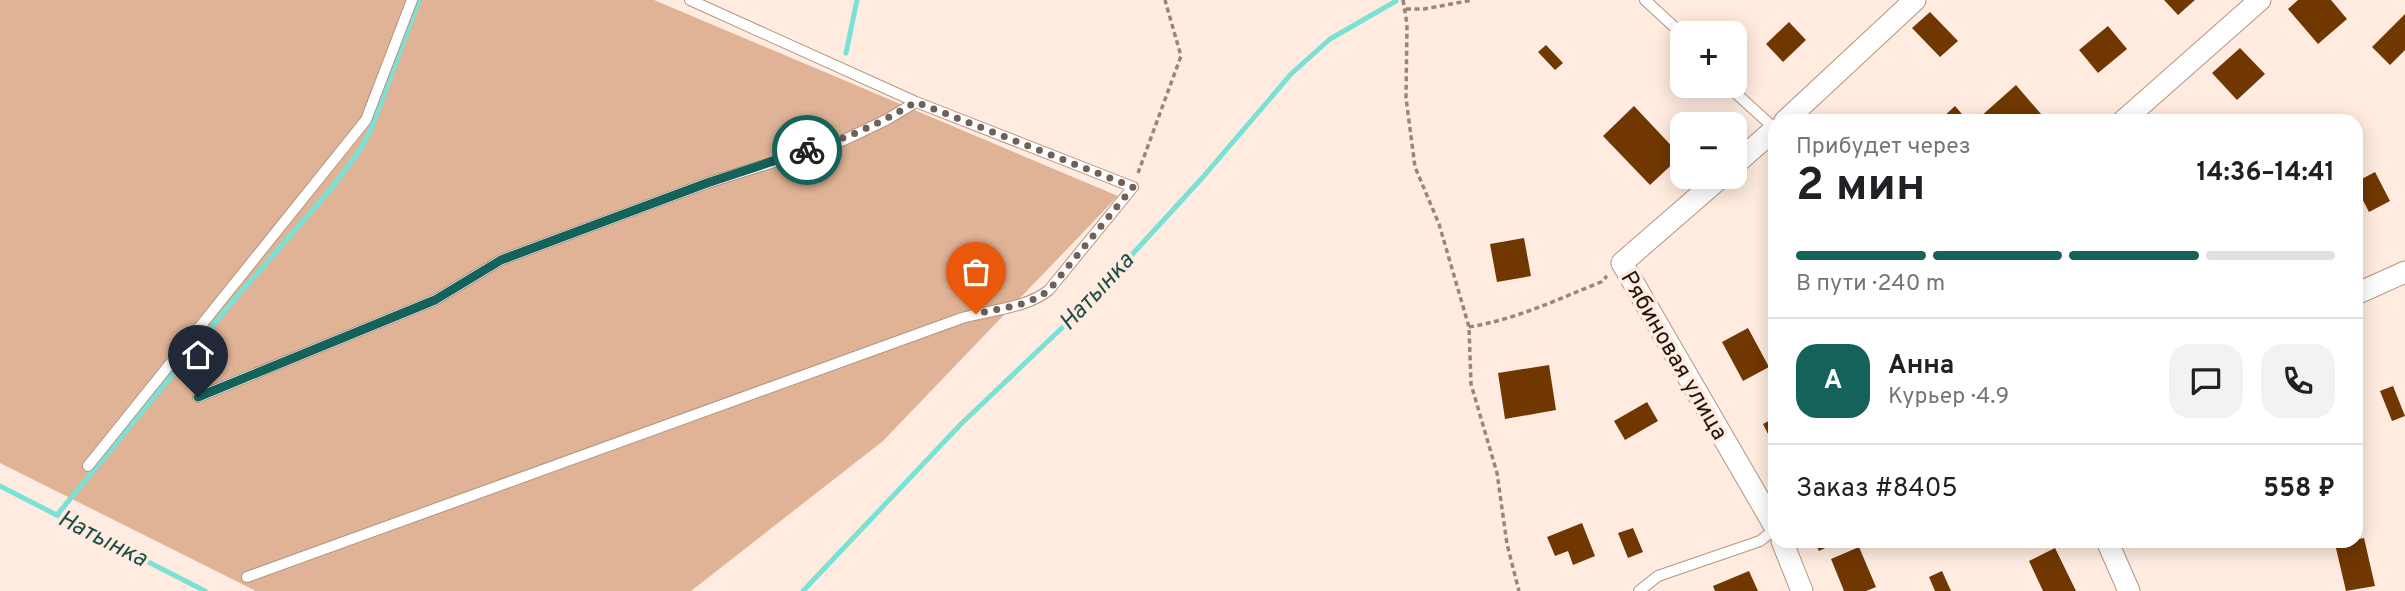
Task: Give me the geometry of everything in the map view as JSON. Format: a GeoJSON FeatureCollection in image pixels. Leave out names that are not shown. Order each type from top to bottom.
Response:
{"type":"FeatureCollection","features":[{"type":"Feature","properties":{"kind":"street"},"geometry":{"type":"LineString","coordinates":[[1793,114],[1915,0]]}},
{"type":"Feature","properties":{"kind":"street"},"geometry":{"type":"LineString","coordinates":[[2131,114],[2260,0]]}},
{"type":"Feature","properties":{"kind":"street"},"geometry":{"type":"LineString","coordinates":[[1747,153],[1768,134]]}},
{"type":"Feature","properties":{"kind":"street","name":"Рябиновая улица"},"geometry":{"type":"LineString","coordinates":[[1707,189],[1622,263],[1768,517]]}},
{"type":"Feature","properties":{"kind":"street"},"geometry":{"type":"LineString","coordinates":[[2363,291],[2405,272]]}},
{"type":"Feature","properties":{"kind":"street"},"geometry":{"type":"LineString","coordinates":[[1785,548],[1802,591]]}},
{"type":"Feature","properties":{"kind":"street"},"geometry":{"type":"LineString","coordinates":[[2110,548],[2129,591]]}},
{"type":"Feature","properties":{"kind":"lane"},"geometry":{"type":"LineString","coordinates":[[88,466],[366,120],[412,0]]}},
{"type":"Feature","properties":{"kind":"lane"},"geometry":{"type":"LineString","coordinates":[[247,577],[962,318],[1019,306],[1039,298],[1049,290],[1133,187],[916,102],[690,0]]}},
{"type":"Feature","properties":{"kind":"lane"},"geometry":{"type":"LineString","coordinates":[[1645,0],[1670,23]]}},
{"type":"Feature","properties":{"kind":"lane"},"geometry":{"type":"LineString","coordinates":[[1741,98],[1768,123]]}},
{"type":"Feature","properties":{"kind":"lane"},"geometry":{"type":"LineString","coordinates":[[198,397],[435,300],[501,260],[707,183],[844,140],[916,102]]}},
{"type":"Feature","properties":{"kind":"lane"},"geometry":{"type":"LineString","coordinates":[[1639,591],[1658,576],[1760,541],[1768,533]]}},
{"type":"Feature","properties":{"kind":"path"},"geometry":{"type":"LineString","coordinates":[[1133,187],[1181,56],[1165,0]]}},
{"type":"Feature","properties":{"kind":"path"},"geometry":{"type":"LineString","coordinates":[[1403,0],[1406,9],[1406,98],[1415,167],[1440,224],[1469,327],[1471,384],[1497,473],[1507,544],[1520,591]]}},
{"type":"Feature","properties":{"kind":"path"},"geometry":{"type":"LineString","coordinates":[[1406,9],[1424,9],[1473,0]]}},
{"type":"Feature","properties":{"kind":"path"},"geometry":{"type":"LineString","coordinates":[[1469,327],[1526,314],[1601,282],[1622,263]]}},
{"type":"Feature","properties":{"kind":"shaded area"},"geometry":{"type":"Polygon","coordinates":[[[0,0],[654,0],[1118,196],[883,441],[691,591],[256,591],[0,463],[0,0]]]}},
{"type":"Feature","properties":{"kind":"building"},"geometry":{"type":"Polygon","coordinates":[[[2164,0],[2195,0],[2178,15],[2164,0]]]}},
{"type":"Feature","properties":{"kind":"building"},"geometry":{"type":"Polygon","coordinates":[[[2298,0],[2331,0],[2347,19],[2318,44],[2288,9],[2298,0]]]}},
{"type":"Feature","properties":{"kind":"building"},"geometry":{"type":"Polygon","coordinates":[[[1930,12],[1958,41],[1940,57],[1912,28],[1930,12]]]}},
{"type":"Feature","properties":{"kind":"building"},"geometry":{"type":"Polygon","coordinates":[[[2405,14],[2405,50],[2390,65],[2372,47],[2405,14]]]}},
{"type":"Feature","properties":{"kind":"building"},"geometry":{"type":"Polygon","coordinates":[[[1789,22],[1806,40],[1783,62],[1766,44],[1789,22]]]}},
{"type":"Feature","properties":{"kind":"building"},"geometry":{"type":"Polygon","coordinates":[[[2108,26],[2127,49],[2098,73],[2079,50],[2108,26]]]}},
{"type":"Feature","properties":{"kind":"building"},"geometry":{"type":"Polygon","coordinates":[[[1546,45],[1563,63],[1555,70],[1538,52],[1546,45]]]}},
{"type":"Feature","properties":{"kind":"building"},"geometry":{"type":"Polygon","coordinates":[[[2240,48],[2265,74],[2237,100],[2212,73],[2240,48]]]}},
{"type":"Feature","properties":{"kind":"building"},"geometry":{"type":"Polygon","coordinates":[[[2016,85],[2041,114],[1983,114],[2016,85]]]}},
{"type":"Feature","properties":{"kind":"building"},"geometry":{"type":"Polygon","coordinates":[[[1634,106],[1670,144],[1670,166],[1650,185],[1603,136],[1634,106]]]}},
{"type":"Feature","properties":{"kind":"building"},"geometry":{"type":"Polygon","coordinates":[[[1955,106],[1962,114],[1946,114],[1955,106]]]}},
{"type":"Feature","properties":{"kind":"building"},"geometry":{"type":"Polygon","coordinates":[[[2375,172],[2390,201],[2369,212],[2363,200],[2363,178],[2375,172]]]}},
{"type":"Feature","properties":{"kind":"building"},"geometry":{"type":"Polygon","coordinates":[[[1524,238],[1531,276],[1497,282],[1490,244],[1524,238]]]}},
{"type":"Feature","properties":{"kind":"building"},"geometry":{"type":"Polygon","coordinates":[[[1748,328],[1768,368],[1743,381],[1722,342],[1748,328]]]}},
{"type":"Feature","properties":{"kind":"building"},"geometry":{"type":"Polygon","coordinates":[[[1549,365],[1556,410],[1505,419],[1498,373],[1549,365]]]}},
{"type":"Feature","properties":{"kind":"building"},"geometry":{"type":"Polygon","coordinates":[[[2393,386],[2405,416],[2392,421],[2380,391],[2393,386]]]}},
{"type":"Feature","properties":{"kind":"building"},"geometry":{"type":"Polygon","coordinates":[[[1647,402],[1658,421],[1625,440],[1614,421],[1647,402]]]}},
{"type":"Feature","properties":{"kind":"building"},"geometry":{"type":"Polygon","coordinates":[[[1768,421],[1768,434],[1763,424],[1768,421]]]}},
{"type":"Feature","properties":{"kind":"building"},"geometry":{"type":"Polygon","coordinates":[[[1582,523],[1595,556],[1573,565],[1568,551],[1555,556],[1547,537],[1582,523]]]}},
{"type":"Feature","properties":{"kind":"building"},"geometry":{"type":"Polygon","coordinates":[[[1633,528],[1643,552],[1628,558],[1618,533],[1633,528]]]}},
{"type":"Feature","properties":{"kind":"building"},"geometry":{"type":"Polygon","coordinates":[[[2363,538],[2375,586],[2346,591],[2336,548],[2363,548],[2363,538]]]}},
{"type":"Feature","properties":{"kind":"building"},"geometry":{"type":"Polygon","coordinates":[[[1859,548],[1876,587],[1866,591],[1844,591],[1831,559],[1859,548]]]}},
{"type":"Feature","properties":{"kind":"building"},"geometry":{"type":"Polygon","coordinates":[[[2055,548],[2076,591],[2043,591],[2029,561],[2055,548]]]}},
{"type":"Feature","properties":{"kind":"building"},"geometry":{"type":"Polygon","coordinates":[[[1749,571],[1758,591],[1715,591],[1713,586],[1749,571]]]}},
{"type":"Feature","properties":{"kind":"building"},"geometry":{"type":"Polygon","coordinates":[[[1942,571],[1951,591],[1935,591],[1929,577],[1942,571]]]}},
{"type":"Feature","properties":{"kind":"waterway"},"geometry":{"type":"LineString","coordinates":[[57,515],[233,301],[330,190],[360,150],[371,129],[419,0]]}},
{"type":"Feature","properties":{"kind":"waterway"},"geometry":{"type":"LineString","coordinates":[[846,53],[857,0]]}},
{"type":"Feature","properties":{"kind":"waterway","name":"Натынка"},"geometry":{"type":"LineString","coordinates":[[803,591],[961,424],[1085,306],[1203,177],[1291,74],[1330,39],[1396,1]]}},
{"type":"Feature","properties":{"kind":"waterway","name":"Натынка"},"geometry":{"type":"LineString","coordinates":[[0,486],[205,591]]}},
{"type":"Feature","properties":{"kind":"way so far"},"geometry":{"type":"LineString","coordinates":[[807,150],[844,140],[916,102],[1133,187],[1049,290],[1039,298],[1019,306],[976,314]]}},
{"type":"Feature","properties":{"kind":"route"},"geometry":{"type":"LineString","coordinates":[[198,397],[435,300],[501,260],[707,183],[807,150]]}}]}
